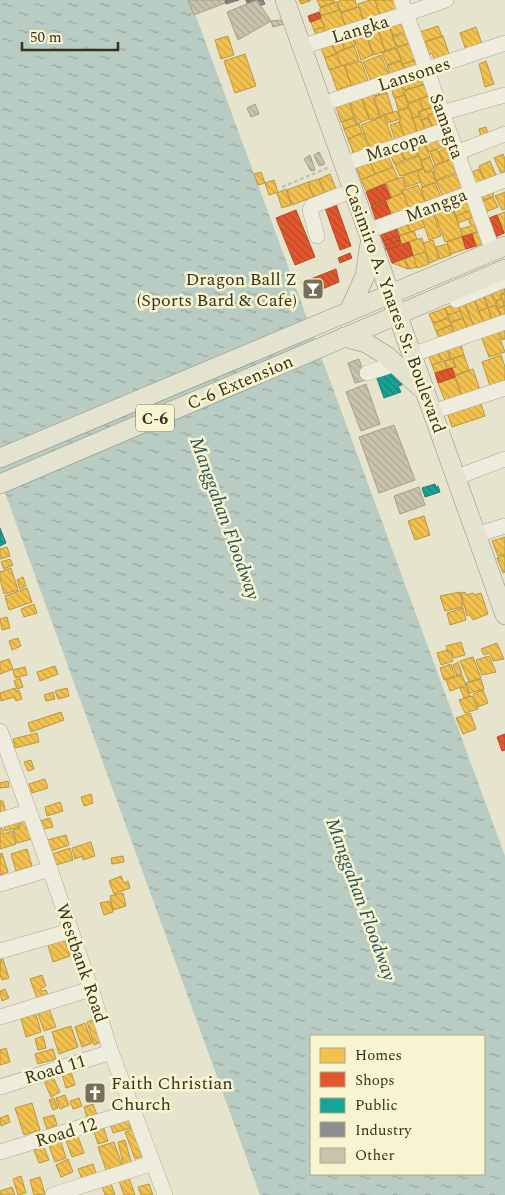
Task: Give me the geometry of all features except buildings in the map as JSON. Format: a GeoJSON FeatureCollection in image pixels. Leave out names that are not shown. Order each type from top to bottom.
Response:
{"type":"FeatureCollection","features":[{"type":"Feature","properties":{"kind":"main road","name":"Casimiro A. Ynares Sr. Boulevard"},"geometry":{"type":"LineString","coordinates":[[285,0],[389,294],[410,312],[404,352],[425,392],[504,610]]}},
{"type":"Feature","properties":{"kind":"main road"},"geometry":{"type":"LineString","coordinates":[[347,312],[365,276],[369,258],[369,235]]}},
{"type":"Feature","properties":{"kind":"main road","name":"C-6"},"geometry":{"type":"LineString","coordinates":[[389,294],[499,249]]}},
{"type":"Feature","properties":{"kind":"main road"},"geometry":{"type":"LineString","coordinates":[[381,270],[416,283]]}},
{"type":"Feature","properties":{"kind":"main road","name":"C-6"},"geometry":{"type":"LineString","coordinates":[[410,312],[504,277]]}},
{"type":"Feature","properties":{"kind":"main road","name":"C-6 Extension"},"geometry":{"type":"LineString","coordinates":[[0,458],[389,294]]}},
{"type":"Feature","properties":{"kind":"main road","name":"C-6 Extension"},"geometry":{"type":"LineString","coordinates":[[0,484],[340,339],[410,312]]}},
{"type":"Feature","properties":{"kind":"main road"},"geometry":{"type":"LineString","coordinates":[[340,339],[366,343],[387,356],[404,352]]}},
{"type":"Feature","properties":{"kind":"street","name":"Langka"},"geometry":{"type":"LineString","coordinates":[[301,47],[404,7],[446,0]]}},
{"type":"Feature","properties":{"kind":"street","name":"Samagta"},"geometry":{"type":"LineString","coordinates":[[404,7],[471,192],[499,249]]}},
{"type":"Feature","properties":{"kind":"street","name":"Lansones"},"geometry":{"type":"LineString","coordinates":[[322,104],[505,43]]}},
{"type":"Feature","properties":{"kind":"street","name":"Macopa"},"geometry":{"type":"LineString","coordinates":[[442,113],[505,95]]}},
{"type":"Feature","properties":{"kind":"street","name":"Macopa"},"geometry":{"type":"LineString","coordinates":[[343,163],[448,129]]}},
{"type":"Feature","properties":{"kind":"street"},"geometry":{"type":"LineString","coordinates":[[456,153],[505,134]]}},
{"type":"Feature","properties":{"kind":"street","name":"Mangga"},"geometry":{"type":"LineString","coordinates":[[369,235],[471,192],[505,180]]}},
{"type":"Feature","properties":{"kind":"street"},"geometry":{"type":"LineString","coordinates":[[317,236],[310,210],[312,206],[353,190]]}},
{"type":"Feature","properties":{"kind":"street"},"geometry":{"type":"LineString","coordinates":[[367,373],[404,352],[505,322]]}},
{"type":"Feature","properties":{"kind":"street"},"geometry":{"type":"LineString","coordinates":[[432,412],[505,388]]}},
{"type":"Feature","properties":{"kind":"street"},"geometry":{"type":"LineString","coordinates":[[457,477],[505,459]]}},
{"type":"Feature","properties":{"kind":"street"},"geometry":{"type":"LineString","coordinates":[[476,535],[505,526]]}},
{"type":"Feature","properties":{"kind":"street","name":"Westbank Road"},"geometry":{"type":"LineString","coordinates":[[0,731],[3,749],[50,868],[111,1052],[165,1195]]}},
{"type":"Feature","properties":{"kind":"street"},"geometry":{"type":"LineString","coordinates":[[0,820],[28,812]]}},
{"type":"Feature","properties":{"kind":"street"},"geometry":{"type":"LineString","coordinates":[[0,884],[50,868]]}},
{"type":"Feature","properties":{"kind":"street"},"geometry":{"type":"LineString","coordinates":[[0,951],[70,931]]}},
{"type":"Feature","properties":{"kind":"street"},"geometry":{"type":"LineString","coordinates":[[0,1017],[91,989]]}},
{"type":"Feature","properties":{"kind":"street","name":"Road 11"},"geometry":{"type":"LineString","coordinates":[[0,1087],[111,1052]]}},
{"type":"Feature","properties":{"kind":"street","name":"Road 12"},"geometry":{"type":"LineString","coordinates":[[0,1152],[132,1111]]}},
{"type":"Feature","properties":{"kind":"street"},"geometry":{"type":"LineString","coordinates":[[53,1195],[153,1163]]}},
{"type":"Feature","properties":{"kind":"path"},"geometry":{"type":"LineString","coordinates":[[282,187],[343,163]]}},
{"type":"Feature","properties":{"kind":"water","name":"Manggahan Floodway"},"geometry":{"type":"Polygon","coordinates":[[[0,0],[190,0],[505,856],[505,1195],[260,1195],[0,479],[0,0]]]}},
{"type":"Feature","properties":{"kind":"place","name":"Dragon Ball Z (Sports Bard & Cafe)"},"geometry":{"type":"Point","coordinates":[313,289]}},
{"type":"Feature","properties":{"kind":"place","name":"Faith Christian Church"},"geometry":{"type":"Point","coordinates":[95,1093]}}]}
